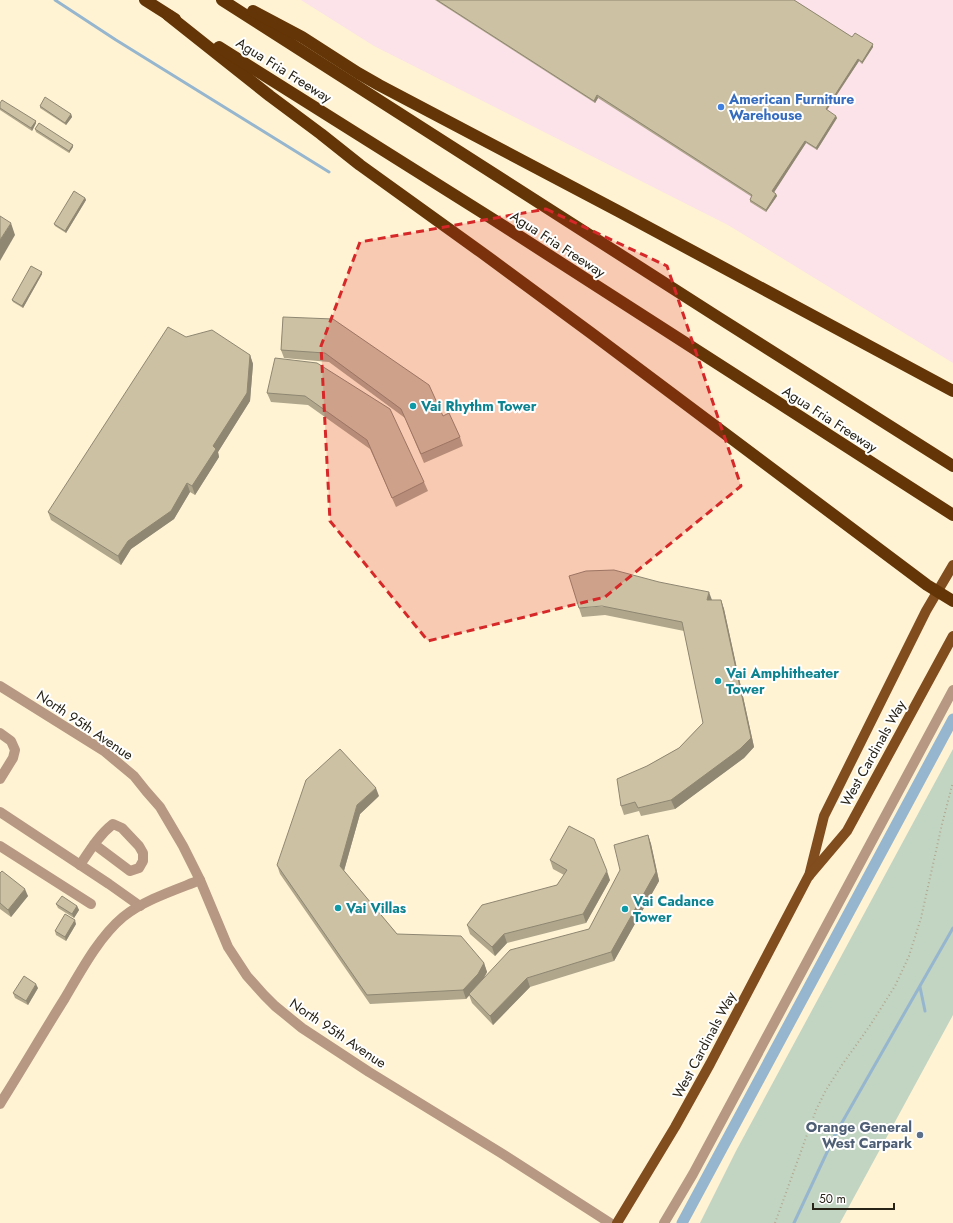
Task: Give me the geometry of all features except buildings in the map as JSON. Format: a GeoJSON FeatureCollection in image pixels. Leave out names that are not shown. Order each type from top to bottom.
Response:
{"type":"FeatureCollection","features":[{"type":"Feature","properties":{"kind":"highway","name":"Agua Fria Freeway"},"geometry":{"type":"LineString","coordinates":[[145,0],[491,218],[953,515]]}},
{"type":"Feature","properties":{"kind":"highway","name":"Agua Fria Freeway"},"geometry":{"type":"LineString","coordinates":[[222,0],[953,466]]}},
{"type":"Feature","properties":{"kind":"highway"},"geometry":{"type":"LineString","coordinates":[[230,0],[302,37],[379,85],[953,391]]}},
{"type":"Feature","properties":{"kind":"highway"},"geometry":{"type":"LineString","coordinates":[[168,15],[360,166],[481,252],[927,585],[953,601]]}},
{"type":"Feature","properties":{"kind":"main road"},"geometry":{"type":"LineString","coordinates":[[938,591],[953,565]]}},
{"type":"Feature","properties":{"kind":"main road","name":"West Cardinals Way"},"geometry":{"type":"LineString","coordinates":[[808,878],[824,816],[893,676],[938,591]]}},
{"type":"Feature","properties":{"kind":"main road","name":"West Cardinals Way"},"geometry":{"type":"LineString","coordinates":[[617,1223],[675,1127],[710,1064],[808,878],[847,831],[953,636]]}},
{"type":"Feature","properties":{"kind":"street","name":"North 95th Avenue"},"geometry":{"type":"LineString","coordinates":[[0,686],[93,744],[134,776],[160,807],[172,827],[200,880],[228,947],[241,968],[264,995],[287,1017],[369,1072],[496,1150],[610,1223]]}},
{"type":"Feature","properties":{"kind":"street"},"geometry":{"type":"LineString","coordinates":[[664,1223],[696,1167],[953,690]]}},
{"type":"Feature","properties":{"kind":"street"},"geometry":{"type":"LineString","coordinates":[[0,733],[11,741],[15,750],[13,758],[0,779]]}},
{"type":"Feature","properties":{"kind":"street"},"geometry":{"type":"LineString","coordinates":[[0,812],[140,906]]}},
{"type":"Feature","properties":{"kind":"street"},"geometry":{"type":"LineString","coordinates":[[80,865],[94,844],[113,824],[122,828],[140,846],[143,853],[143,861],[139,868],[130,871],[94,844]]}},
{"type":"Feature","properties":{"kind":"street"},"geometry":{"type":"LineString","coordinates":[[0,846],[91,904]]}},
{"type":"Feature","properties":{"kind":"street"},"geometry":{"type":"LineString","coordinates":[[0,1104],[91,954],[115,925],[126,915],[140,906],[200,880]]}},
{"type":"Feature","properties":{"kind":"path"},"geometry":{"type":"LineString","coordinates":[[775,1223],[822,1097],[895,986],[909,956],[921,918],[953,782]]}},
{"type":"Feature","properties":{"kind":"highlighted area"},"geometry":{"type":"Polygon","coordinates":[[[546,209],[667,266],[741,486],[605,597],[428,641],[330,521],[321,346],[360,242],[546,209]]]}},
{"type":"Feature","properties":{"kind":"shaded area"},"geometry":{"type":"Polygon","coordinates":[[[301,0],[953,0],[953,363],[728,225],[374,46],[301,0]]]}},
{"type":"Feature","properties":{"kind":"green space"},"geometry":{"type":"Polygon","coordinates":[[[953,749],[953,1015],[840,1223],[700,1223],[736,1151],[953,749]]]}},
{"type":"Feature","properties":{"kind":"waterway"},"geometry":{"type":"LineString","coordinates":[[55,0],[116,40],[329,172]]}},
{"type":"Feature","properties":{"kind":"waterway"},"geometry":{"type":"LineString","coordinates":[[682,1223],[953,719]]}},
{"type":"Feature","properties":{"kind":"waterway"},"geometry":{"type":"LineString","coordinates":[[794,1223],[836,1133],[953,928]]}},
{"type":"Feature","properties":{"kind":"waterway"},"geometry":{"type":"LineString","coordinates":[[920,987],[925,1011]]}},
{"type":"Feature","properties":{"kind":"place","name":"American Furniture Warehouse"},"geometry":{"type":"Point","coordinates":[721,107]}},
{"type":"Feature","properties":{"kind":"place","name":"Vai Rhythm Tower"},"geometry":{"type":"Point","coordinates":[413,406]}},
{"type":"Feature","properties":{"kind":"place","name":"Vai Amphitheater Tower"},"geometry":{"type":"Point","coordinates":[718,681]}},
{"type":"Feature","properties":{"kind":"place","name":"Vai Villas"},"geometry":{"type":"Point","coordinates":[338,908]}},
{"type":"Feature","properties":{"kind":"place","name":"Vai Cadance Tower"},"geometry":{"type":"Point","coordinates":[625,909]}},
{"type":"Feature","properties":{"kind":"place","name":"Orange General West Carpark"},"geometry":{"type":"Point","coordinates":[920,1135]}}]}
